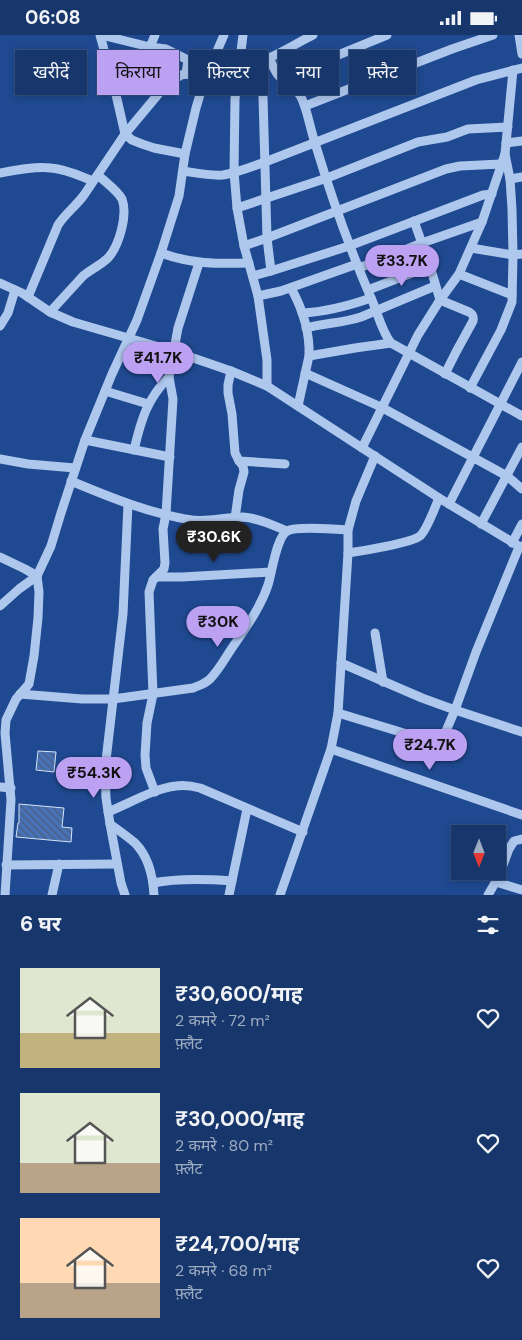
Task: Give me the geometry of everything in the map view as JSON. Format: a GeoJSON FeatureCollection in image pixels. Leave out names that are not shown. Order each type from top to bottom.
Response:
{"type":"FeatureCollection","features":[{"type":"Feature","properties":{"kind":"street"},"geometry":{"type":"LineString","coordinates":[[185,154],[142,144],[132,140],[125,134],[101,35],[166,49],[188,60],[186,74]]}},
{"type":"Feature","properties":{"kind":"street"},"geometry":{"type":"LineString","coordinates":[[150,47],[155,35]]}},
{"type":"Feature","properties":{"kind":"street"},"geometry":{"type":"LineString","coordinates":[[217,50],[224,35]]}},
{"type":"Feature","properties":{"kind":"street"},"geometry":{"type":"LineString","coordinates":[[240,50],[242,35]]}},
{"type":"Feature","properties":{"kind":"street"},"geometry":{"type":"LineString","coordinates":[[268,59],[313,35]]}},
{"type":"Feature","properties":{"kind":"street"},"geometry":{"type":"LineString","coordinates":[[339,55],[388,35]]}},
{"type":"Feature","properties":{"kind":"street"},"geometry":{"type":"LineString","coordinates":[[305,107],[479,37],[493,35]]}},
{"type":"Feature","properties":{"kind":"street"},"geometry":{"type":"LineString","coordinates":[[519,35],[522,54]]}},
{"type":"Feature","properties":{"kind":"street"},"geometry":{"type":"LineString","coordinates":[[150,47],[156,50]]}},
{"type":"Feature","properties":{"kind":"street"},"geometry":{"type":"LineString","coordinates":[[268,63],[278,75]]}},
{"type":"Feature","properties":{"kind":"street"},"geometry":{"type":"LineString","coordinates":[[183,171],[210,175],[223,175],[234,172],[358,127],[476,80],[518,69],[505,154],[510,179],[518,254],[512,302],[501,330],[470,388]]}},
{"type":"Feature","properties":{"kind":"street"},"geometry":{"type":"LineString","coordinates":[[179,76],[189,74]]}},
{"type":"Feature","properties":{"kind":"street"},"geometry":{"type":"LineString","coordinates":[[28,297],[58,225],[77,203],[125,134],[158,95]]}},
{"type":"Feature","properties":{"kind":"street"},"geometry":{"type":"LineString","coordinates":[[0,606],[37,576],[51,546],[85,440],[130,337],[179,196],[185,154],[200,95]]}},
{"type":"Feature","properties":{"kind":"street"},"geometry":{"type":"LineString","coordinates":[[235,95],[234,172],[237,208],[244,246],[258,296],[267,361],[267,386]]}},
{"type":"Feature","properties":{"kind":"street"},"geometry":{"type":"LineString","coordinates":[[266,95],[265,199],[271,271]]}},
{"type":"Feature","properties":{"kind":"street"},"geometry":{"type":"LineString","coordinates":[[300,95],[337,211],[383,329],[391,343],[522,416]]}},
{"type":"Feature","properties":{"kind":"street"},"geometry":{"type":"LineString","coordinates":[[237,208],[327,178],[418,142],[447,137],[468,129],[508,127]]}},
{"type":"Feature","properties":{"kind":"street"},"geometry":{"type":"LineString","coordinates":[[506,143],[522,141]]}},
{"type":"Feature","properties":{"kind":"street"},"geometry":{"type":"LineString","coordinates":[[362,448],[408,353],[440,300],[459,274],[482,222],[505,154]]}},
{"type":"Feature","properties":{"kind":"street"},"geometry":{"type":"LineString","coordinates":[[244,246],[446,169],[460,166],[501,164]]}},
{"type":"Feature","properties":{"kind":"street"},"geometry":{"type":"LineString","coordinates":[[0,173],[51,168],[65,171],[95,178],[118,193],[122,200],[124,217],[120,237],[114,251],[100,265],[83,276],[50,312]]}},
{"type":"Feature","properties":{"kind":"street"},"geometry":{"type":"LineString","coordinates":[[510,179],[522,177]]}},
{"type":"Feature","properties":{"kind":"street"},"geometry":{"type":"LineString","coordinates":[[253,276],[350,246],[483,195],[492,194]]}},
{"type":"Feature","properties":{"kind":"street"},"geometry":{"type":"LineString","coordinates":[[414,221],[440,300]]}},
{"type":"Feature","properties":{"kind":"street"},"geometry":{"type":"LineString","coordinates":[[258,296],[291,288],[358,266],[482,222]]}},
{"type":"Feature","properties":{"kind":"street"},"geometry":{"type":"LineString","coordinates":[[470,248],[518,254]]}},
{"type":"Feature","properties":{"kind":"street"},"geometry":{"type":"LineString","coordinates":[[160,253],[176,259],[199,263],[249,263]]}},
{"type":"Feature","properties":{"kind":"street"},"geometry":{"type":"LineString","coordinates":[[155,791],[146,768],[145,755],[147,723],[153,694],[149,592],[153,580],[164,569],[165,563],[163,529],[166,514],[173,399],[169,377],[185,304],[199,263]]}},
{"type":"Feature","properties":{"kind":"street"},"geometry":{"type":"LineString","coordinates":[[302,313],[332,310],[430,266]]}},
{"type":"Feature","properties":{"kind":"street"},"geometry":{"type":"LineString","coordinates":[[459,274],[512,295]]}},
{"type":"Feature","properties":{"kind":"street"},"geometry":{"type":"LineString","coordinates":[[0,283],[15,289],[50,312],[73,322],[174,351],[267,386],[439,498],[519,546]]}},
{"type":"Feature","properties":{"kind":"street"},"geometry":{"type":"LineString","coordinates":[[306,328],[369,315],[376,310],[436,287]]}},
{"type":"Feature","properties":{"kind":"street"},"geometry":{"type":"LineString","coordinates":[[291,288],[302,313],[310,343],[298,405]]}},
{"type":"Feature","properties":{"kind":"street"},"geometry":{"type":"LineString","coordinates":[[0,326],[8,313],[15,289]]}},
{"type":"Feature","properties":{"kind":"street"},"geometry":{"type":"LineString","coordinates":[[440,300],[469,312],[474,317],[445,374]]}},
{"type":"Feature","properties":{"kind":"street"},"geometry":{"type":"LineString","coordinates":[[309,356],[391,343]]}},
{"type":"Feature","properties":{"kind":"street"},"geometry":{"type":"LineString","coordinates":[[449,504],[522,362]]}},
{"type":"Feature","properties":{"kind":"street"},"geometry":{"type":"LineString","coordinates":[[231,371],[228,393],[235,453],[243,466],[244,472],[235,518]]}},
{"type":"Feature","properties":{"kind":"street"},"geometry":{"type":"LineString","coordinates":[[305,373],[382,407],[507,476],[522,489]]}},
{"type":"Feature","properties":{"kind":"street"},"geometry":{"type":"LineString","coordinates":[[134,450],[148,404],[156,391],[169,377]]}},
{"type":"Feature","properties":{"kind":"street"},"geometry":{"type":"LineString","coordinates":[[105,391],[148,404]]}},
{"type":"Feature","properties":{"kind":"street"},"geometry":{"type":"LineString","coordinates":[[85,440],[170,457]]}},
{"type":"Feature","properties":{"kind":"street"},"geometry":{"type":"LineString","coordinates":[[481,524],[522,447]]}},
{"type":"Feature","properties":{"kind":"street"},"geometry":{"type":"LineString","coordinates":[[280,895],[331,749],[338,713],[348,530],[356,501],[375,456]]}},
{"type":"Feature","properties":{"kind":"street"},"geometry":{"type":"LineString","coordinates":[[0,459],[28,465],[75,468]]}},
{"type":"Feature","properties":{"kind":"street"},"geometry":{"type":"LineString","coordinates":[[239,461],[285,463]]}},
{"type":"Feature","properties":{"kind":"street"},"geometry":{"type":"LineString","coordinates":[[71,481],[128,504],[193,520],[255,519],[287,531],[296,529],[348,530]]}},
{"type":"Feature","properties":{"kind":"street"},"geometry":{"type":"LineString","coordinates":[[348,553],[401,543],[419,537],[439,498]]}},
{"type":"Feature","properties":{"kind":"street"},"geometry":{"type":"LineString","coordinates":[[125,895],[117,864],[108,812],[105,777],[112,699],[123,613],[128,504]]}},
{"type":"Feature","properties":{"kind":"street"},"geometry":{"type":"LineString","coordinates":[[338,713],[430,741],[440,741],[443,738],[476,652],[518,559],[522,524]]}},
{"type":"Feature","properties":{"kind":"street"},"geometry":{"type":"LineString","coordinates":[[20,694],[82,699],[112,699],[153,694],[203,684],[211,678],[258,608],[268,583],[279,544],[287,531]]}},
{"type":"Feature","properties":{"kind":"street"},"geometry":{"type":"LineString","coordinates":[[0,557],[37,576]]}},
{"type":"Feature","properties":{"kind":"street"},"geometry":{"type":"LineString","coordinates":[[156,577],[271,572]]}},
{"type":"Feature","properties":{"kind":"street"},"geometry":{"type":"LineString","coordinates":[[5,895],[11,788],[3,721],[20,694],[29,684],[37,627],[39,593],[37,576]]}},
{"type":"Feature","properties":{"kind":"street"},"geometry":{"type":"LineString","coordinates":[[374,633],[383,682]]}},
{"type":"Feature","properties":{"kind":"street"},"geometry":{"type":"LineString","coordinates":[[341,663],[383,682],[455,710],[522,731]]}},
{"type":"Feature","properties":{"kind":"street"},"geometry":{"type":"LineString","coordinates":[[331,749],[522,815]]}},
{"type":"Feature","properties":{"kind":"street"},"geometry":{"type":"LineString","coordinates":[[105,777],[127,776]]}},
{"type":"Feature","properties":{"kind":"street"},"geometry":{"type":"LineString","coordinates":[[108,812],[162,788],[187,785],[200,788],[303,832]]}},
{"type":"Feature","properties":{"kind":"street"},"geometry":{"type":"LineString","coordinates":[[0,787],[11,788]]}},
{"type":"Feature","properties":{"kind":"street"},"geometry":{"type":"LineString","coordinates":[[229,895],[247,809]]}},
{"type":"Feature","properties":{"kind":"street"},"geometry":{"type":"LineString","coordinates":[[110,823],[142,851],[153,883],[154,895]]}},
{"type":"Feature","properties":{"kind":"street"},"geometry":{"type":"LineString","coordinates":[[488,895],[496,882],[509,849],[514,841],[522,839]]}},
{"type":"Feature","properties":{"kind":"street"},"geometry":{"type":"LineString","coordinates":[[6,865],[117,864]]}},
{"type":"Feature","properties":{"kind":"street"},"geometry":{"type":"LineString","coordinates":[[52,895],[59,865]]}},
{"type":"Feature","properties":{"kind":"street"},"geometry":{"type":"LineString","coordinates":[[153,883],[177,879],[232,881]]}},
{"type":"Feature","properties":{"kind":"street"},"geometry":{"type":"LineString","coordinates":[[496,882],[522,890]]}},
{"type":"Feature","properties":{"kind":"building"},"geometry":{"type":"Polygon","coordinates":[[[38,751],[56,752],[54,772],[36,770],[38,751]]]}},
{"type":"Feature","properties":{"kind":"building"},"geometry":{"type":"Polygon","coordinates":[[[19,804],[64,808],[62,827],[72,828],[71,842],[16,837],[19,823],[19,804]]]}}]}
